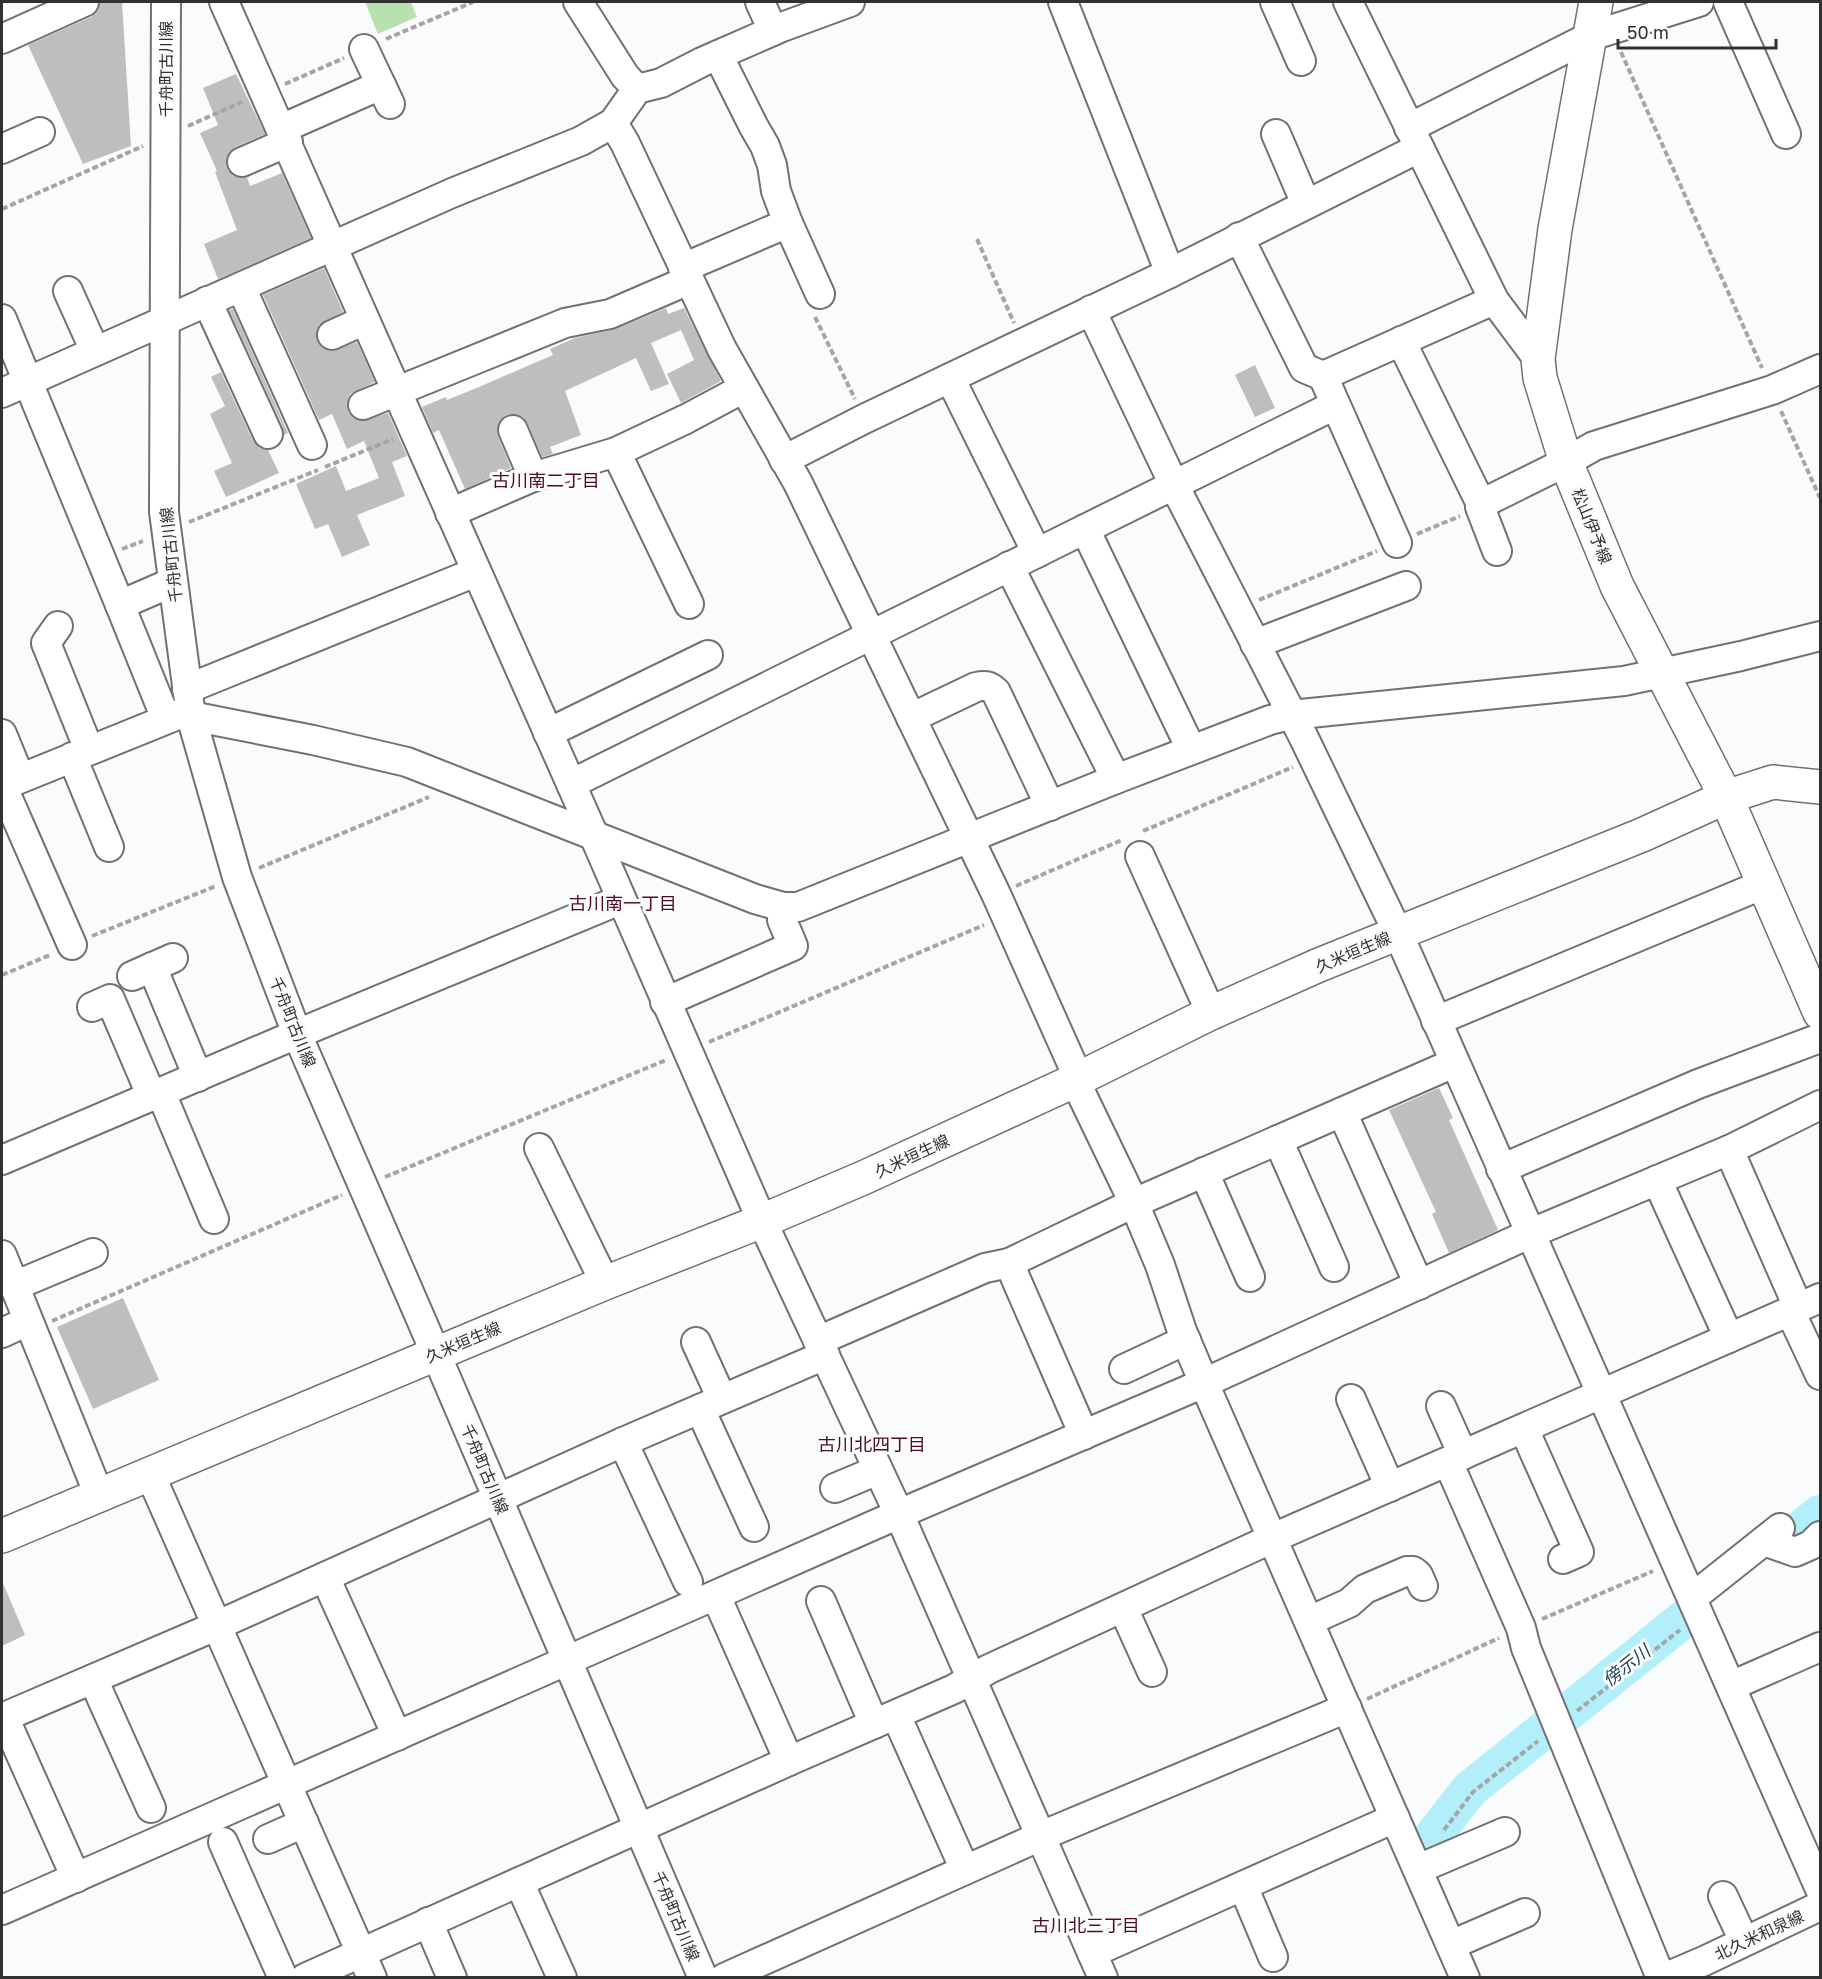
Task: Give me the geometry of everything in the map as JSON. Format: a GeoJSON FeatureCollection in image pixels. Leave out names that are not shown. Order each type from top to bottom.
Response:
{"type":"FeatureCollection","features":[{"type":"Feature","properties":{"kind":"main road","name":"松山伊予線"},"geometry":{"type":"LineString","coordinates":[[1600,22],[1555,229],[1538,359],[1540,378],[1566,462],[1617,586],[1726,797],[1821,1013]]}},
{"type":"Feature","properties":{"kind":"main road","name":"久米垣生線"},"geometry":{"type":"LineString","coordinates":[[2,1536],[604,1283],[863,1179],[1076,1080],[1211,1013],[1398,933],[1642,835],[1726,797],[1773,782],[1821,787]]}},
{"type":"Feature","properties":{"kind":"street"},"geometry":{"type":"LineString","coordinates":[[2,39],[84,2]]}},
{"type":"Feature","properties":{"kind":"street","name":"千舟町古川線"},"geometry":{"type":"LineString","coordinates":[[166,2],[164,512],[173,582],[183,708],[237,877],[297,1034],[703,1977]]}},
{"type":"Feature","properties":{"kind":"street"},"geometry":{"type":"LineString","coordinates":[[224,2],[595,837],[620,900],[762,1221],[899,1514],[1097,1965],[1243,1886],[1395,1818]]}},
{"type":"Feature","properties":{"kind":"street"},"geometry":{"type":"LineString","coordinates":[[578,2],[625,76],[637,89]]}},
{"type":"Feature","properties":{"kind":"street"},"geometry":{"type":"LineString","coordinates":[[760,2],[773,31]]}},
{"type":"Feature","properties":{"kind":"street"},"geometry":{"type":"LineString","coordinates":[[2,393],[452,193],[581,141],[613,123],[637,89],[661,83],[773,31],[850,2]]}},
{"type":"Feature","properties":{"kind":"street"},"geometry":{"type":"LineString","coordinates":[[1063,2],[1170,273]]}},
{"type":"Feature","properties":{"kind":"street"},"geometry":{"type":"LineString","coordinates":[[1275,2],[1301,61]]}},
{"type":"Feature","properties":{"kind":"street"},"geometry":{"type":"LineString","coordinates":[[1348,2],[1494,300],[1538,359]]}},
{"type":"Feature","properties":{"kind":"street"},"geometry":{"type":"LineString","coordinates":[[784,460],[864,419],[1170,273],[1306,204],[1600,22],[1699,2]]}},
{"type":"Feature","properties":{"kind":"street"},"geometry":{"type":"LineString","coordinates":[[1728,2],[1786,134]]}},
{"type":"Feature","properties":{"kind":"street"},"geometry":{"type":"LineString","coordinates":[[242,162],[284,135],[385,94],[364,49]]}},
{"type":"Feature","properties":{"kind":"street"},"geometry":{"type":"LineString","coordinates":[[718,55],[765,146],[772,165],[776,191],[820,294]]}},
{"type":"Feature","properties":{"kind":"street"},"geometry":{"type":"LineString","coordinates":[[613,123],[625,143],[722,349],[798,483],[1001,905],[1073,1066],[1081,1093],[1134,1203],[1204,1383],[1465,1977]]}},
{"type":"Feature","properties":{"kind":"street"},"geometry":{"type":"LineString","coordinates":[[1275,134],[1306,204]]}},
{"type":"Feature","properties":{"kind":"street"},"geometry":{"type":"LineString","coordinates":[[363,405],[565,323],[610,314],[788,223]]}},
{"type":"Feature","properties":{"kind":"street"},"geometry":{"type":"LineString","coordinates":[[1239,237],[1304,368],[1323,376],[1397,543]]}},
{"type":"Feature","properties":{"kind":"street"},"geometry":{"type":"LineString","coordinates":[[240,287],[312,445]]}},
{"type":"Feature","properties":{"kind":"street"},"geometry":{"type":"LineString","coordinates":[[68,291],[95,351]]}},
{"type":"Feature","properties":{"kind":"street"},"geometry":{"type":"LineString","coordinates":[[1323,376],[1494,300]]}},
{"type":"Feature","properties":{"kind":"street"},"geometry":{"type":"LineString","coordinates":[[207,301],[268,434]]}},
{"type":"Feature","properties":{"kind":"street"},"geometry":{"type":"LineString","coordinates":[[1091,310],[1174,485],[1313,758],[1398,933],[1529,1234],[1821,1889]]}},
{"type":"Feature","properties":{"kind":"street"},"geometry":{"type":"LineString","coordinates":[[2,319],[120,605],[183,708],[407,762],[755,899],[783,907],[798,907],[1260,723],[1291,715],[1624,681],[1821,636]]}},
{"type":"Feature","properties":{"kind":"street"},"geometry":{"type":"LineString","coordinates":[[332,335],[365,321]]}},
{"type":"Feature","properties":{"kind":"street"},"geometry":{"type":"LineString","coordinates":[[1401,341],[1480,506],[1497,551]]}},
{"type":"Feature","properties":{"kind":"street"},"geometry":{"type":"LineString","coordinates":[[1480,506],[1594,446],[1772,390],[1821,369]]}},
{"type":"Feature","properties":{"kind":"street"},"geometry":{"type":"LineString","coordinates":[[950,378],[1037,553]]}},
{"type":"Feature","properties":{"kind":"street"},"geometry":{"type":"LineString","coordinates":[[450,513],[533,477],[616,452],[744,388]]}},
{"type":"Feature","properties":{"kind":"street"},"geometry":{"type":"LineString","coordinates":[[571,784],[1335,405]]}},
{"type":"Feature","properties":{"kind":"street"},"geometry":{"type":"LineString","coordinates":[[513,430],[533,477]]}},
{"type":"Feature","properties":{"kind":"street"},"geometry":{"type":"LineString","coordinates":[[616,452],[661,569],[689,604]]}},
{"type":"Feature","properties":{"kind":"street"},"geometry":{"type":"LineString","coordinates":[[1085,529],[1191,749]]}},
{"type":"Feature","properties":{"kind":"street"},"geometry":{"type":"LineString","coordinates":[[1009,566],[1116,779]]}},
{"type":"Feature","properties":{"kind":"street"},"geometry":{"type":"LineString","coordinates":[[8,783],[183,708],[477,572]]}},
{"type":"Feature","properties":{"kind":"street"},"geometry":{"type":"LineString","coordinates":[[120,605],[173,582]]}},
{"type":"Feature","properties":{"kind":"street"},"geometry":{"type":"LineString","coordinates":[[1255,644],[1406,586]]}},
{"type":"Feature","properties":{"kind":"street"},"geometry":{"type":"LineString","coordinates":[[58,626],[46,643],[109,847]]}},
{"type":"Feature","properties":{"kind":"street"},"geometry":{"type":"LineString","coordinates":[[548,734],[708,655]]}},
{"type":"Feature","properties":{"kind":"street"},"geometry":{"type":"LineString","coordinates":[[911,718],[976,687],[985,685],[991,687],[996,692],[1050,806]]}},
{"type":"Feature","properties":{"kind":"street"},"geometry":{"type":"LineString","coordinates":[[2,734],[8,783],[72,945]]}},
{"type":"Feature","properties":{"kind":"street"},"geometry":{"type":"LineString","coordinates":[[1135,843],[1211,1013]]}},
{"type":"Feature","properties":{"kind":"street"},"geometry":{"type":"LineString","coordinates":[[1436,1021],[1764,884]]}},
{"type":"Feature","properties":{"kind":"street"},"geometry":{"type":"LineString","coordinates":[[2,1160],[620,900]]}},
{"type":"Feature","properties":{"kind":"street"},"geometry":{"type":"LineString","coordinates":[[665,1002],[793,946],[782,920],[783,907]]}},
{"type":"Feature","properties":{"kind":"street"},"geometry":{"type":"LineString","coordinates":[[152,967],[198,1077]]}},
{"type":"Feature","properties":{"kind":"street"},"geometry":{"type":"LineString","coordinates":[[92,1007],[110,999],[214,1219]]}},
{"type":"Feature","properties":{"kind":"street"},"geometry":{"type":"LineString","coordinates":[[1501,1169],[1698,1084],[1821,1038]]}},
{"type":"Feature","properties":{"kind":"street"},"geometry":{"type":"LineString","coordinates":[[76,1878],[2,1718],[216,1626],[711,1404],[985,1268],[1009,1263],[1134,1203],[1454,1063]]}},
{"type":"Feature","properties":{"kind":"street"},"geometry":{"type":"LineString","coordinates":[[2,1910],[899,1514],[1204,1383],[1529,1234],[1729,1150],[1821,1105]]}},
{"type":"Feature","properties":{"kind":"street"},"geometry":{"type":"LineString","coordinates":[[1342,1112],[1419,1285]]}},
{"type":"Feature","properties":{"kind":"street"},"geometry":{"type":"LineString","coordinates":[[1278,1140],[1334,1267]]}},
{"type":"Feature","properties":{"kind":"street"},"geometry":{"type":"LineString","coordinates":[[539,1148],[604,1283]]}},
{"type":"Feature","properties":{"kind":"street"},"geometry":{"type":"LineString","coordinates":[[1729,1150],[1803,1305],[1821,1375]]}},
{"type":"Feature","properties":{"kind":"street"},"geometry":{"type":"LineString","coordinates":[[1204,1172],[1250,1277]]}},
{"type":"Feature","properties":{"kind":"street"},"geometry":{"type":"LineString","coordinates":[[1657,1180],[1730,1338]]}},
{"type":"Feature","properties":{"kind":"street"},"geometry":{"type":"LineString","coordinates":[[14,1286],[93,1253]]}},
{"type":"Feature","properties":{"kind":"street"},"geometry":{"type":"LineString","coordinates":[[2,1255],[99,1495]]}},
{"type":"Feature","properties":{"kind":"street"},"geometry":{"type":"LineString","coordinates":[[1009,1263],[1083,1435]]}},
{"type":"Feature","properties":{"kind":"street"},"geometry":{"type":"LineString","coordinates":[[304,1977],[367,1965],[428,1922],[954,1689],[972,1678],[1274,1538],[1803,1305]]}},
{"type":"Feature","properties":{"kind":"street"},"geometry":{"type":"LineString","coordinates":[[2,1333],[30,1325]]}},
{"type":"Feature","properties":{"kind":"street"},"geometry":{"type":"LineString","coordinates":[[1124,1369],[1186,1340]]}},
{"type":"Feature","properties":{"kind":"street"},"geometry":{"type":"LineString","coordinates":[[696,1342],[711,1404],[754,1527]]}},
{"type":"Feature","properties":{"kind":"street"},"geometry":{"type":"LineString","coordinates":[[1351,1399],[1390,1488]]}},
{"type":"Feature","properties":{"kind":"street"},"geometry":{"type":"LineString","coordinates":[[1441,1406],[1455,1459],[1521,1628],[1526,1648],[1662,1977]]}},
{"type":"Feature","properties":{"kind":"street"},"geometry":{"type":"LineString","coordinates":[[1524,1429],[1579,1552],[1563,1559]]}},
{"type":"Feature","properties":{"kind":"street"},"geometry":{"type":"LineString","coordinates":[[623,1442],[676,1572]]}},
{"type":"Feature","properties":{"kind":"street"},"geometry":{"type":"LineString","coordinates":[[835,1488],[878,1470]]}},
{"type":"Feature","properties":{"kind":"street"},"geometry":{"type":"LineString","coordinates":[[150,1474],[367,1965]]}},
{"type":"Feature","properties":{"kind":"street"},"geometry":{"type":"LineString","coordinates":[[1696,1606],[1772,1534],[1795,1552],[1810,1545],[1821,1536]]}},
{"type":"Feature","properties":{"kind":"street"},"geometry":{"type":"LineString","coordinates":[[1309,1621],[1349,1603],[1365,1589],[1407,1571],[1413,1571],[1418,1575],[1423,1586]]}},
{"type":"Feature","properties":{"kind":"street"},"geometry":{"type":"LineString","coordinates":[[325,1576],[397,1736]]}},
{"type":"Feature","properties":{"kind":"street"},"geometry":{"type":"LineString","coordinates":[[716,1596],[789,1761]]}},
{"type":"Feature","properties":{"kind":"street"},"geometry":{"type":"LineString","coordinates":[[821,1601],[965,1870]]}},
{"type":"Feature","properties":{"kind":"street"},"geometry":{"type":"LineString","coordinates":[[1123,1608],[1151,1673]]}},
{"type":"Feature","properties":{"kind":"street"},"geometry":{"type":"LineString","coordinates":[[1731,1686],[1821,1647]]}},
{"type":"Feature","properties":{"kind":"street"},"geometry":{"type":"LineString","coordinates":[[93,1679],[139,1799]]}},
{"type":"Feature","properties":{"kind":"street"},"geometry":{"type":"LineString","coordinates":[[724,1977],[1041,1836],[1347,1708]]}},
{"type":"Feature","properties":{"kind":"street"},"geometry":{"type":"LineString","coordinates":[[268,1839],[304,1823]]}},
{"type":"Feature","properties":{"kind":"street"},"geometry":{"type":"LineString","coordinates":[[1418,1869],[1505,1832]]}},
{"type":"Feature","properties":{"kind":"street"},"geometry":{"type":"LineString","coordinates":[[223,1842],[284,1977]]}},
{"type":"Feature","properties":{"kind":"street"},"geometry":{"type":"LineString","coordinates":[[519,1882],[562,1977]]}},
{"type":"Feature","properties":{"kind":"street"},"geometry":{"type":"LineString","coordinates":[[1243,1886],[1273,1957]]}},
{"type":"Feature","properties":{"kind":"street"},"geometry":{"type":"LineString","coordinates":[[1723,1896],[1744,1941]]}},
{"type":"Feature","properties":{"kind":"street","name":"北久米和泉線"},"geometry":{"type":"LineString","coordinates":[[1662,1977],[1708,1969],[1744,1941],[1821,1906]]}},
{"type":"Feature","properties":{"kind":"street"},"geometry":{"type":"LineString","coordinates":[[1451,1945],[1525,1913]]}},
{"type":"Feature","properties":{"kind":"street"},"geometry":{"type":"LineString","coordinates":[[428,1922],[452,1977]]}},
{"type":"Feature","properties":{"kind":"path"},"geometry":{"type":"LineString","coordinates":[[2,210],[166,135],[473,2]]}},
{"type":"Feature","properties":{"kind":"path"},"geometry":{"type":"LineString","coordinates":[[1600,22],[1821,498]]}},
{"type":"Feature","properties":{"kind":"path"},"geometry":{"type":"LineString","coordinates":[[977,239],[1023,343]]}},
{"type":"Feature","properties":{"kind":"path"},"geometry":{"type":"LineString","coordinates":[[820,294],[813,313],[864,419]]}},
{"type":"Feature","properties":{"kind":"path"},"geometry":{"type":"LineString","coordinates":[[101,558],[413,431]]}},
{"type":"Feature","properties":{"kind":"path"},"geometry":{"type":"LineString","coordinates":[[1237,609],[1480,506]]}},
{"type":"Feature","properties":{"kind":"path"},"geometry":{"type":"LineString","coordinates":[[30,1325],[687,1051],[1313,758]]}},
{"type":"Feature","properties":{"kind":"path"},"geometry":{"type":"LineString","coordinates":[[1440,1835],[1473,1792],[1558,1725],[1696,1606]]}},
{"type":"Feature","properties":{"kind":"green space"},"geometry":{"type":"Polygon","coordinates":[[[365,2],[411,2],[417,17],[378,34],[365,2]]]}},
{"type":"Feature","properties":{"kind":"building"},"geometry":{"type":"Polygon","coordinates":[[[100,2],[122,2],[131,146],[83,164],[28,45],[91,17],[98,11],[100,2]]]}},
{"type":"Feature","properties":{"kind":"building"},"geometry":{"type":"Polygon","coordinates":[[[236,74],[265,134],[229,152],[226,161],[227,169],[233,176],[247,177],[250,186],[282,173],[311,238],[218,279],[204,244],[237,230],[215,172],[217,171],[200,133],[218,125],[203,88],[236,74]]]}},
{"type":"Feature","properties":{"kind":"building"},"geometry":{"type":"Polygon","coordinates":[[[324,268],[343,312],[319,325],[316,333],[317,341],[322,348],[331,351],[357,342],[375,382],[350,394],[347,403],[348,412],[353,418],[361,421],[388,413],[407,456],[392,462],[405,496],[357,515],[370,545],[342,557],[328,524],[315,529],[296,484],[336,466],[346,491],[379,478],[364,441],[347,449],[332,414],[319,420],[263,295],[324,268]]]}},
{"type":"Feature","properties":{"kind":"building"},"geometry":{"type":"Polygon","coordinates":[[[666,308],[668,314],[684,308],[721,381],[681,403],[667,374],[694,360],[681,330],[651,343],[669,384],[651,391],[636,358],[565,391],[581,435],[550,447],[553,454],[542,457],[523,417],[514,414],[506,415],[500,421],[497,429],[511,468],[465,489],[439,430],[433,433],[422,407],[446,397],[447,400],[553,355],[550,349],[575,338],[616,329],[666,308]]]}},
{"type":"Feature","properties":{"kind":"building"},"geometry":{"type":"Polygon","coordinates":[[[233,309],[288,433],[284,435],[283,427],[229,310],[233,309]]]}},
{"type":"Feature","properties":{"kind":"building"},"geometry":{"type":"Polygon","coordinates":[[[1255,365],[1275,408],[1255,417],[1235,375],[1255,365]]]}},
{"type":"Feature","properties":{"kind":"building"},"geometry":{"type":"Polygon","coordinates":[[[221,372],[253,441],[259,448],[268,450],[279,473],[226,497],[214,471],[232,463],[210,414],[225,406],[211,377],[221,372]]]}},
{"type":"Feature","properties":{"kind":"building"},"geometry":{"type":"Polygon","coordinates":[[[1439,1088],[1453,1118],[1449,1120],[1498,1230],[1449,1253],[1432,1214],[1436,1212],[1389,1110],[1439,1088]]]}},
{"type":"Feature","properties":{"kind":"building"},"geometry":{"type":"Polygon","coordinates":[[[123,1298],[159,1380],[93,1409],[57,1327],[123,1298]]]}},
{"type":"Feature","properties":{"kind":"building"},"geometry":{"type":"Polygon","coordinates":[[[2,1581],[25,1635],[2,1646],[2,1581]]]}},
{"type":"Feature","properties":{"kind":"waterway","name":"傍示川"},"geometry":{"type":"LineString","coordinates":[[1786,1541],[1820,1514]]}},
{"type":"Feature","properties":{"kind":"waterway","name":"傍示川"},"geometry":{"type":"LineString","coordinates":[[1562,1717],[1690,1614]]}},
{"type":"Feature","properties":{"kind":"waterway","name":"傍示川"},"geometry":{"type":"LineString","coordinates":[[1433,1836],[1470,1789],[1549,1726]]}},
{"type":"Feature","properties":{"kind":"district","name":"古川南二丁目"},"geometry":{"type":"Point","coordinates":[546,480]}},
{"type":"Feature","properties":{"kind":"district","name":"古川南一丁目"},"geometry":{"type":"Point","coordinates":[623,903]}},
{"type":"Feature","properties":{"kind":"district","name":"古川北四丁目"},"geometry":{"type":"Point","coordinates":[872,1444]}},
{"type":"Feature","properties":{"kind":"district","name":"古川北三丁目"},"geometry":{"type":"Point","coordinates":[1086,1925]}}]}
